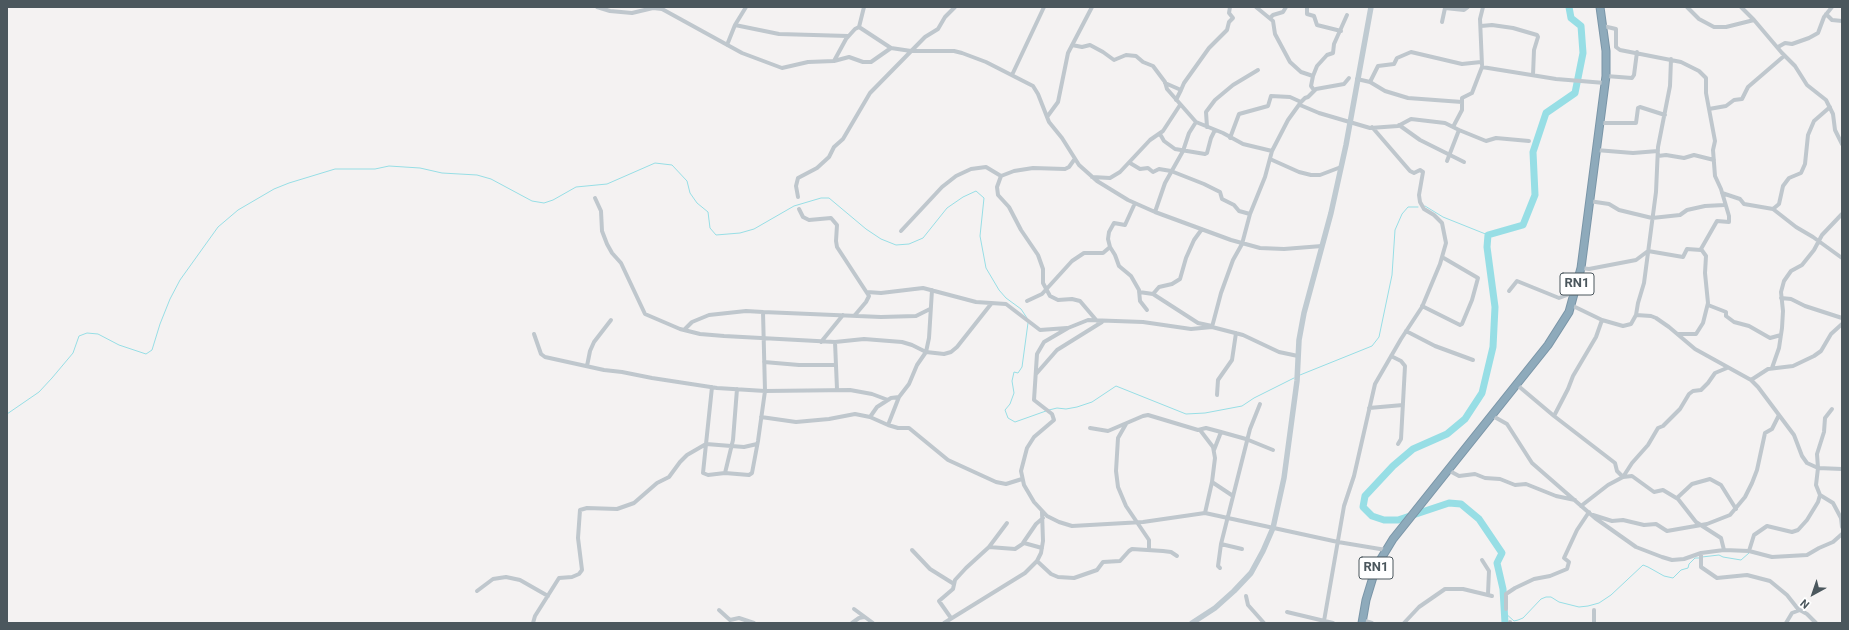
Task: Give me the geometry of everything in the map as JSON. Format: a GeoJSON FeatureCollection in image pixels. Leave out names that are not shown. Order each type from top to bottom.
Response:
{"type":"FeatureCollection","features":[{"type":"Feature","properties":{"kind":"highway","name":"RN1"},"geometry":{"type":"LineString","coordinates":[[1362,622],[1366,600],[1373,577],[1386,550],[1408,520],[1552,339],[1571,305],[1581,268],[1606,80],[1604,26],[1600,7]]}},
{"type":"Feature","properties":{"kind":"main road"},"geometry":{"type":"LineString","coordinates":[[1192,623],[1225,599],[1251,573],[1273,528],[1284,478],[1297,381],[1298,356],[1304,313],[1341,168],[1371,7]]}},
{"type":"Feature","properties":{"kind":"street"},"geometry":{"type":"LineString","coordinates":[[597,7],[632,13],[655,8],[669,12],[750,57],[782,68],[808,62],[834,61],[849,57],[863,62],[871,62],[891,48]]}},
{"type":"Feature","properties":{"kind":"street"},"geometry":{"type":"LineString","coordinates":[[665,7],[669,12]]}},
{"type":"Feature","properties":{"kind":"street"},"geometry":{"type":"LineString","coordinates":[[727,45],[734,25],[746,7]]}},
{"type":"Feature","properties":{"kind":"street"},"geometry":{"type":"LineString","coordinates":[[834,61],[848,36],[859,27],[864,7]]}},
{"type":"Feature","properties":{"kind":"street"},"geometry":{"type":"LineString","coordinates":[[798,197],[796,186],[798,178],[817,168],[829,157],[834,147],[843,139],[870,93],[925,37],[938,29],[947,14],[955,7]]}},
{"type":"Feature","properties":{"kind":"street"},"geometry":{"type":"LineString","coordinates":[[1012,75],[1027,46],[1044,7]]}},
{"type":"Feature","properties":{"kind":"street"},"geometry":{"type":"LineString","coordinates":[[1048,117],[1058,102],[1066,57],[1092,7]]}},
{"type":"Feature","properties":{"kind":"street"},"geometry":{"type":"LineString","coordinates":[[1176,100],[1184,83],[1209,48],[1227,30],[1229,22],[1233,18],[1229,13],[1230,7]]}},
{"type":"Feature","properties":{"kind":"street"},"geometry":{"type":"LineString","coordinates":[[1256,7],[1273,22],[1276,34],[1290,62],[1301,72],[1313,76]]}},
{"type":"Feature","properties":{"kind":"street"},"geometry":{"type":"LineString","coordinates":[[1270,18],[1273,14],[1283,12],[1286,7]]}},
{"type":"Feature","properties":{"kind":"street"},"geometry":{"type":"LineString","coordinates":[[1307,7],[1308,14],[1314,16],[1317,25],[1341,31]]}},
{"type":"Feature","properties":{"kind":"street"},"geometry":{"type":"LineString","coordinates":[[1442,22],[1445,8],[1464,10],[1468,7]]}},
{"type":"Feature","properties":{"kind":"street"},"geometry":{"type":"LineString","coordinates":[[1453,127],[1462,110],[1462,97],[1469,95],[1474,89],[1482,67],[1481,15],[1483,7]]}},
{"type":"Feature","properties":{"kind":"street"},"geometry":{"type":"LineString","coordinates":[[1687,7],[1699,19],[1714,27],[1726,27],[1754,20]]}},
{"type":"Feature","properties":{"kind":"street"},"geometry":{"type":"LineString","coordinates":[[1741,7],[1778,47],[1784,56],[1796,66],[1806,83],[1824,98],[1830,107],[1835,130],[1842,144]]}},
{"type":"Feature","properties":{"kind":"street"},"geometry":{"type":"LineString","coordinates":[[1778,47],[1785,43],[1792,44],[1818,33],[1826,14],[1832,7]]}},
{"type":"Feature","properties":{"kind":"street"},"geometry":{"type":"LineString","coordinates":[[1826,14],[1832,20],[1842,21]]}},
{"type":"Feature","properties":{"kind":"street"},"geometry":{"type":"LineString","coordinates":[[1314,90],[1311,86],[1317,66],[1327,55],[1333,53],[1334,44],[1347,15]]}},
{"type":"Feature","properties":{"kind":"street"},"geometry":{"type":"LineString","coordinates":[[734,25],[779,34],[848,36]]}},
{"type":"Feature","properties":{"kind":"street"},"geometry":{"type":"LineString","coordinates":[[1481,26],[1492,25],[1513,28],[1537,35],[1538,37],[1534,50],[1533,75]]}},
{"type":"Feature","properties":{"kind":"street"},"geometry":{"type":"LineString","coordinates":[[1604,26],[1616,29],[1617,48],[1623,51],[1637,52],[1655,58],[1671,59],[1697,70],[1705,77],[1715,141],[1715,176],[1722,193],[1724,205],[1729,216],[1729,222],[1717,221],[1703,243],[1701,250]]}},
{"type":"Feature","properties":{"kind":"street"},"geometry":{"type":"LineString","coordinates":[[859,27],[891,48],[911,51],[958,52],[981,60],[1012,75],[1034,88],[1051,125],[1064,140],[1074,160],[1091,177],[1135,203],[1155,212],[1242,244],[1272,249],[1322,246]]}},
{"type":"Feature","properties":{"kind":"street"},"geometry":{"type":"LineString","coordinates":[[1072,45],[1082,47],[1090,45],[1114,60],[1126,55],[1136,56],[1143,62],[1152,66],[1165,83],[1167,89],[1174,95],[1180,105],[1196,122],[1247,145],[1272,151]]}},
{"type":"Feature","properties":{"kind":"street"},"geometry":{"type":"LineString","coordinates":[[1370,82],[1379,66],[1394,64],[1399,57],[1411,52],[1462,64],[1481,62]]}},
{"type":"Feature","properties":{"kind":"street"},"geometry":{"type":"LineString","coordinates":[[1482,67],[1582,82],[1616,78],[1632,78],[1634,75],[1637,52]]}},
{"type":"Feature","properties":{"kind":"street"},"geometry":{"type":"LineString","coordinates":[[1709,109],[1726,106],[1734,100],[1742,99],[1748,87],[1784,56]]}},
{"type":"Feature","properties":{"kind":"street"},"geometry":{"type":"LineString","coordinates":[[1571,305],[1602,320],[1617,325],[1626,326],[1631,324],[1636,316],[1644,283],[1656,192],[1658,154],[1665,115],[1671,59]]}},
{"type":"Feature","properties":{"kind":"street"},"geometry":{"type":"LineString","coordinates":[[1206,126],[1206,112],[1215,100],[1233,85],[1258,70]]}},
{"type":"Feature","properties":{"kind":"street"},"geometry":{"type":"LineString","coordinates":[[1212,327],[1233,260],[1242,244],[1250,214],[1265,177],[1272,151],[1288,120],[1305,98],[1308,98],[1314,90],[1344,84],[1348,78]]}},
{"type":"Feature","properties":{"kind":"street"},"geometry":{"type":"LineString","coordinates":[[1357,79],[1370,82],[1385,91],[1408,98],[1462,102]]}},
{"type":"Feature","properties":{"kind":"street"},"geometry":{"type":"LineString","coordinates":[[1165,83],[1181,90]]}},
{"type":"Feature","properties":{"kind":"street"},"geometry":{"type":"LineString","coordinates":[[1230,138],[1239,114],[1268,106],[1271,96],[1292,97],[1319,113],[1372,127],[1399,125],[1411,119],[1445,124],[1486,141],[1496,138],[1529,141]]}},
{"type":"Feature","properties":{"kind":"street"},"geometry":{"type":"LineString","coordinates":[[1091,177],[1110,178],[1120,172],[1150,140],[1160,134],[1180,105]]}},
{"type":"Feature","properties":{"kind":"street"},"geometry":{"type":"LineString","coordinates":[[1600,123],[1636,123],[1638,108],[1640,106],[1665,115]]}},
{"type":"Feature","properties":{"kind":"street"},"geometry":{"type":"LineString","coordinates":[[1773,209],[1779,204],[1783,186],[1789,178],[1801,173],[1805,164],[1808,135],[1814,121],[1830,107]]}},
{"type":"Feature","properties":{"kind":"street"},"geometry":{"type":"LineString","coordinates":[[1155,212],[1171,171],[1183,151],[1189,133],[1196,122]]}},
{"type":"Feature","properties":{"kind":"street"},"geometry":{"type":"LineString","coordinates":[[1399,125],[1420,140],[1464,162]]}},
{"type":"Feature","properties":{"kind":"street"},"geometry":{"type":"LineString","coordinates":[[1324,621],[1344,506],[1354,476],[1375,384],[1422,306],[1442,257],[1446,237],[1442,223],[1434,215],[1424,209],[1420,202],[1419,195],[1423,172],[1420,170],[1414,173],[1410,171],[1372,127]]}},
{"type":"Feature","properties":{"kind":"street"},"geometry":{"type":"LineString","coordinates":[[1160,134],[1170,146],[1183,151],[1203,154],[1207,153],[1215,130]]}},
{"type":"Feature","properties":{"kind":"street"},"geometry":{"type":"LineString","coordinates":[[1447,161],[1459,130]]}},
{"type":"Feature","properties":{"kind":"street"},"geometry":{"type":"LineString","coordinates":[[1596,150],[1658,154],[1684,158],[1692,155],[1714,160]]}},
{"type":"Feature","properties":{"kind":"street"},"geometry":{"type":"LineString","coordinates":[[1270,159],[1299,172],[1311,175],[1320,175],[1341,168]]}},
{"type":"Feature","properties":{"kind":"street"},"geometry":{"type":"LineString","coordinates":[[1074,160],[1065,170],[1033,168],[1014,171],[1001,176],[997,187],[998,195],[1009,207],[1021,230],[1038,255],[1043,268],[1043,280],[1050,296],[1055,300],[1072,299],[1080,301],[1097,321]]}},
{"type":"Feature","properties":{"kind":"street"},"geometry":{"type":"LineString","coordinates":[[1130,163],[1140,169],[1148,168],[1154,172],[1159,168],[1171,171],[1220,192],[1223,200],[1234,205],[1242,212],[1250,214]]}},
{"type":"Feature","properties":{"kind":"street"},"geometry":{"type":"LineString","coordinates":[[901,231],[942,188],[956,176],[980,167],[989,168],[1001,176]]}},
{"type":"Feature","properties":{"kind":"street"},"geometry":{"type":"LineString","coordinates":[[1722,193],[1740,199],[1744,204],[1773,209],[1796,227],[1819,241],[1842,258]]}},
{"type":"Feature","properties":{"kind":"street"},"geometry":{"type":"LineString","coordinates":[[595,198],[601,211],[602,231],[607,244],[612,253],[621,263],[645,314],[684,330],[700,334],[821,342],[864,339],[904,343],[926,352],[944,354],[951,352],[960,343],[981,315],[988,311],[992,304]]}},
{"type":"Feature","properties":{"kind":"street"},"geometry":{"type":"LineString","coordinates":[[1589,201],[1609,204],[1619,210],[1652,218],[1680,215],[1688,210],[1706,206],[1724,205]]}},
{"type":"Feature","properties":{"kind":"street"},"geometry":{"type":"LineString","coordinates":[[1135,203],[1125,225],[1114,223],[1108,234],[1110,247],[1119,266],[1132,276],[1139,292],[1140,302],[1147,310]]}},
{"type":"Feature","properties":{"kind":"street"},"geometry":{"type":"LineString","coordinates":[[799,209],[803,216],[809,220],[831,218],[835,221],[838,229],[836,241],[837,247],[867,292],[868,299],[856,315]]}},
{"type":"Feature","properties":{"kind":"street"},"geometry":{"type":"LineString","coordinates":[[1772,368],[1779,348],[1783,311],[1781,298],[1782,287],[1787,275],[1791,271],[1802,266],[1822,235],[1842,214]]}},
{"type":"Feature","properties":{"kind":"street"},"geometry":{"type":"LineString","coordinates":[[1153,294],[1159,287],[1172,284],[1180,279],[1186,258],[1194,240],[1202,230]]}},
{"type":"Feature","properties":{"kind":"street"},"geometry":{"type":"LineString","coordinates":[[1027,301],[1042,294],[1072,261],[1084,253],[1103,253],[1110,247]]}},
{"type":"Feature","properties":{"kind":"street"},"geometry":{"type":"LineString","coordinates":[[1581,268],[1589,269],[1636,260],[1648,251],[1683,257],[1687,249],[1701,250],[1706,256],[1704,270],[1708,305],[1703,323],[1697,334],[1678,334]]}},
{"type":"Feature","properties":{"kind":"street"},"geometry":{"type":"LineString","coordinates":[[1422,306],[1460,325],[1462,324],[1478,278],[1442,257]]}},
{"type":"Feature","properties":{"kind":"street"},"geometry":{"type":"LineString","coordinates":[[1509,290],[1515,282],[1519,281],[1559,298],[1567,295],[1576,287]]}},
{"type":"Feature","properties":{"kind":"street"},"geometry":{"type":"LineString","coordinates":[[867,292],[881,293],[919,287],[976,302],[1006,304],[1037,329],[1068,328]]}},
{"type":"Feature","properties":{"kind":"street"},"geometry":{"type":"LineString","coordinates":[[888,425],[899,397],[909,384],[917,365],[926,352],[929,338],[932,290]]}},
{"type":"Feature","properties":{"kind":"street"},"geometry":{"type":"LineString","coordinates":[[1139,292],[1153,294],[1198,323],[1236,333],[1260,342],[1279,352],[1298,356]]}},
{"type":"Feature","properties":{"kind":"street"},"geometry":{"type":"LineString","coordinates":[[1781,298],[1791,299],[1805,306],[1842,318]]}},
{"type":"Feature","properties":{"kind":"street"},"geometry":{"type":"LineString","coordinates":[[1708,305],[1725,311],[1726,316],[1734,322],[1749,326],[1770,338],[1781,335]]}},
{"type":"Feature","properties":{"kind":"street"},"geometry":{"type":"LineString","coordinates":[[684,330],[692,322],[709,315],[746,311],[881,317],[916,316],[930,309]]}},
{"type":"Feature","properties":{"kind":"street"},"geometry":{"type":"LineString","coordinates":[[712,387],[703,473],[708,475],[725,473],[751,474],[765,391],[763,312]]}},
{"type":"Feature","properties":{"kind":"street"},"geometry":{"type":"LineString","coordinates":[[821,342],[843,315]]}},
{"type":"Feature","properties":{"kind":"street"},"geometry":{"type":"LineString","coordinates":[[1636,316],[1654,317],[1678,334],[1695,349],[1751,380],[1762,392],[1794,435],[1804,459],[1818,468],[1842,469]]}},
{"type":"Feature","properties":{"kind":"street"},"geometry":{"type":"LineString","coordinates":[[587,366],[590,350],[594,342],[611,320]]}},
{"type":"Feature","properties":{"kind":"street"},"geometry":{"type":"LineString","coordinates":[[1212,327],[1191,329],[1143,322],[1102,322],[1088,320],[1068,328],[1041,345],[1037,354],[1034,400],[1052,414],[1054,420],[1034,437],[1027,448],[1021,466],[1022,479],[1029,496],[1042,511],[1051,518],[1072,526],[1137,523],[1205,513],[1338,542],[1386,550]]}},
{"type":"Feature","properties":{"kind":"street"},"geometry":{"type":"LineString","coordinates":[[1554,416],[1573,376],[1596,336],[1602,320]]}},
{"type":"Feature","properties":{"kind":"street"},"geometry":{"type":"LineString","coordinates":[[1035,374],[1057,350],[1102,322]]}},
{"type":"Feature","properties":{"kind":"street"},"geometry":{"type":"LineString","coordinates":[[1751,380],[1772,368],[1793,366],[1814,356],[1821,351],[1831,334],[1842,324]]}},
{"type":"Feature","properties":{"kind":"street"},"geometry":{"type":"LineString","coordinates":[[1406,331],[1436,346],[1473,360]]}},
{"type":"Feature","properties":{"kind":"street"},"geometry":{"type":"LineString","coordinates":[[1217,395],[1218,380],[1232,360],[1236,333]]}},
{"type":"Feature","properties":{"kind":"street"},"geometry":{"type":"LineString","coordinates":[[534,334],[543,356],[587,366],[712,387],[765,391],[837,389],[872,394],[888,400]]}},
{"type":"Feature","properties":{"kind":"street"},"geometry":{"type":"LineString","coordinates":[[835,342],[837,389]]}},
{"type":"Feature","properties":{"kind":"street"},"geometry":{"type":"LineString","coordinates":[[1391,356],[1401,361],[1405,366],[1401,439],[1398,444]]}},
{"type":"Feature","properties":{"kind":"street"},"geometry":{"type":"LineString","coordinates":[[764,362],[799,365],[836,365]]}},
{"type":"Feature","properties":{"kind":"street"},"geometry":{"type":"LineString","coordinates":[[1623,477],[1632,463],[1648,445],[1658,428],[1663,426],[1680,409],[1689,394],[1693,391],[1701,390],[1715,373],[1727,368]]}},
{"type":"Feature","properties":{"kind":"street"},"geometry":{"type":"LineString","coordinates":[[1516,384],[1554,416],[1616,464],[1617,471],[1623,477]]}},
{"type":"Feature","properties":{"kind":"street"},"geometry":{"type":"LineString","coordinates":[[725,473],[733,440],[737,389]]}},
{"type":"Feature","properties":{"kind":"street"},"geometry":{"type":"LineString","coordinates":[[870,417],[877,407],[888,400],[899,397]]}},
{"type":"Feature","properties":{"kind":"street"},"geometry":{"type":"LineString","coordinates":[[1220,568],[1218,566],[1221,544],[1227,518],[1248,440],[1260,404]]}},
{"type":"Feature","properties":{"kind":"street"},"geometry":{"type":"LineString","coordinates":[[1369,408],[1402,405]]}},
{"type":"Feature","properties":{"kind":"street"},"geometry":{"type":"LineString","coordinates":[[1832,409],[1824,421],[1824,432],[1817,454],[1818,468],[1816,485],[1820,495],[1833,503],[1841,518],[1842,527]]}},
{"type":"Feature","properties":{"kind":"street"},"geometry":{"type":"LineString","coordinates":[[761,417],[796,422],[829,419],[855,414],[870,417],[898,428],[909,428],[948,460],[996,482],[1006,484],[1022,479]]}},
{"type":"Feature","properties":{"kind":"street"},"geometry":{"type":"LineString","coordinates":[[1090,428],[1108,431],[1148,415],[1200,430],[1206,428],[1221,432],[1248,440],[1273,450]]}},
{"type":"Feature","properties":{"kind":"street"},"geometry":{"type":"LineString","coordinates":[[1491,415],[1507,424],[1517,437],[1530,460],[1581,506],[1636,547],[1662,557],[1677,560],[1701,553],[1724,550],[1749,550],[1772,557],[1807,555],[1837,540],[1842,534]]}},
{"type":"Feature","properties":{"kind":"street"},"geometry":{"type":"LineString","coordinates":[[1590,513],[1612,521],[1624,520],[1644,525],[1656,524],[1667,532],[1700,525],[1730,515],[1746,494],[1756,474],[1765,433],[1772,429],[1779,415]]}},
{"type":"Feature","properties":{"kind":"street"},"geometry":{"type":"LineString","coordinates":[[1126,424],[1118,438],[1116,474],[1118,487],[1125,504],[1149,540],[1149,550]]}},
{"type":"Feature","properties":{"kind":"street"},"geometry":{"type":"LineString","coordinates":[[1200,430],[1214,450]]}},
{"type":"Feature","properties":{"kind":"street"},"geometry":{"type":"LineString","coordinates":[[1205,513],[1212,482],[1215,460],[1214,450],[1221,432]]}},
{"type":"Feature","properties":{"kind":"street"},"geometry":{"type":"LineString","coordinates":[[533,623],[535,616],[559,578],[572,577],[579,574],[582,570],[578,538],[580,510],[587,508],[617,509],[634,504],[657,483],[669,477],[688,455],[706,444],[744,448],[757,444]]}},
{"type":"Feature","properties":{"kind":"street"},"geometry":{"type":"LineString","coordinates":[[1448,470],[1459,476],[1474,474],[1485,478],[1500,479],[1515,485],[1526,484],[1556,496],[1575,500]]}},
{"type":"Feature","properties":{"kind":"street"},"geometry":{"type":"LineString","coordinates":[[1581,506],[1596,493],[1623,477],[1632,476],[1654,492],[1663,490],[1677,498],[1685,506],[1691,517],[1700,525],[1721,538],[1724,550]]}},
{"type":"Feature","properties":{"kind":"street"},"geometry":{"type":"LineString","coordinates":[[1677,498],[1692,484],[1710,479],[1721,484],[1736,508]]}},
{"type":"Feature","properties":{"kind":"street"},"geometry":{"type":"LineString","coordinates":[[1212,482],[1233,496]]}},
{"type":"Feature","properties":{"kind":"street"},"geometry":{"type":"LineString","coordinates":[[1749,550],[1754,535],[1767,526],[1792,532],[1798,530],[1807,520],[1818,502],[1820,495]]}},
{"type":"Feature","properties":{"kind":"street"},"geometry":{"type":"LineString","coordinates":[[944,623],[1012,582],[1025,573],[1037,561],[1042,548],[1042,511]]}},
{"type":"Feature","properties":{"kind":"street"},"geometry":{"type":"LineString","coordinates":[[1506,609],[1506,594],[1515,588],[1534,579],[1550,576],[1567,569],[1569,562],[1564,558],[1577,530],[1590,513]]}},
{"type":"Feature","properties":{"kind":"street"},"geometry":{"type":"LineString","coordinates":[[989,547],[1016,548],[1023,543],[1036,524],[1043,518]]}},
{"type":"Feature","properties":{"kind":"street"},"geometry":{"type":"LineString","coordinates":[[950,618],[938,601],[953,589],[955,580],[989,547],[1007,523]]}},
{"type":"Feature","properties":{"kind":"street"},"geometry":{"type":"LineString","coordinates":[[1837,540],[1842,540]]}},
{"type":"Feature","properties":{"kind":"street"},"geometry":{"type":"LineString","coordinates":[[1023,543],[1042,548]]}},
{"type":"Feature","properties":{"kind":"street"},"geometry":{"type":"LineString","coordinates":[[1221,544],[1242,548]]}},
{"type":"Feature","properties":{"kind":"street"},"geometry":{"type":"LineString","coordinates":[[912,550],[930,569],[954,584]]}},
{"type":"Feature","properties":{"kind":"street"},"geometry":{"type":"LineString","coordinates":[[1037,561],[1051,574],[1058,577],[1074,578],[1097,570],[1103,562],[1120,561],[1130,550],[1171,552],[1177,556]]}},
{"type":"Feature","properties":{"kind":"street"},"geometry":{"type":"LineString","coordinates":[[1701,553],[1701,567],[1717,578],[1747,575],[1770,581],[1816,623]]}},
{"type":"Feature","properties":{"kind":"street"},"geometry":{"type":"LineString","coordinates":[[1404,623],[1419,606],[1445,589],[1463,589],[1490,595],[1489,571],[1482,560]]}},
{"type":"Feature","properties":{"kind":"street"},"geometry":{"type":"LineString","coordinates":[[477,591],[493,580],[506,576],[520,580],[548,596]]}},
{"type":"Feature","properties":{"kind":"street"},"geometry":{"type":"LineString","coordinates":[[1246,596],[1248,605],[1264,623]]}},
{"type":"Feature","properties":{"kind":"street"},"geometry":{"type":"LineString","coordinates":[[854,609],[873,623]]}},
{"type":"Feature","properties":{"kind":"street"},"geometry":{"type":"LineString","coordinates":[[719,610],[730,620],[739,618],[754,623]]}},
{"type":"Feature","properties":{"kind":"street"},"geometry":{"type":"LineString","coordinates":[[1594,610],[1594,623]]}},
{"type":"Feature","properties":{"kind":"street"},"geometry":{"type":"LineString","coordinates":[[1786,623],[1792,613],[1800,610]]}},
{"type":"Feature","properties":{"kind":"street"},"geometry":{"type":"LineString","coordinates":[[1288,612],[1333,623]]}},
{"type":"Feature","properties":{"kind":"street"},"geometry":{"type":"LineString","coordinates":[[852,623],[859,618],[864,617]]}},
{"type":"Feature","properties":{"kind":"street"},"geometry":{"type":"LineString","coordinates":[[1362,622],[1372,623]]}},
{"type":"Feature","properties":{"kind":"waterway"},"geometry":{"type":"LineString","coordinates":[[1505,623],[1503,589],[1497,563],[1502,553],[1479,519],[1461,504],[1449,503],[1398,520],[1384,520],[1372,516],[1363,507],[1365,496],[1393,466],[1413,449],[1447,434],[1465,419],[1482,393],[1493,347],[1495,307],[1487,247],[1488,235],[1523,225],[1535,195],[1533,152],[1546,113],[1575,93],[1583,53],[1581,26],[1571,18],[1569,7]]}},
{"type":"Feature","properties":{"kind":"waterway"},"geometry":{"type":"LineString","coordinates":[[7,414],[39,392],[52,378],[73,353],[79,336],[87,333],[98,334],[119,345],[146,354],[152,350],[160,324],[170,299],[180,280],[218,227],[238,210],[274,189],[335,169],[375,169],[389,166],[420,168],[442,173],[477,175],[491,179],[532,201],[544,203],[553,200],[576,187],[607,184],[655,163],[672,165],[687,181],[690,193],[697,203],[708,212],[710,228],[716,235],[740,233],[754,229],[794,206],[821,198],[829,198],[866,229],[881,239],[896,245],[909,244],[923,238],[947,208],[963,197],[976,191],[984,198],[980,236],[986,268],[999,290],[1006,298],[1021,309],[1027,318]]}},
{"type":"Feature","properties":{"kind":"waterway"},"geometry":{"type":"LineString","coordinates":[[1425,206],[1443,217],[1488,235]]}},
{"type":"Feature","properties":{"kind":"waterway"},"geometry":{"type":"LineString","coordinates":[[1300,375],[1372,346],[1379,337],[1392,275],[1395,230],[1402,214],[1408,207],[1418,207]]}},
{"type":"Feature","properties":{"kind":"waterway"},"geometry":{"type":"LineString","coordinates":[[1028,323],[1022,367],[1018,373],[1014,372],[1012,381],[1014,393],[1010,404],[1005,410],[1008,418],[1015,422],[1046,411]]}},
{"type":"Feature","properties":{"kind":"waterway"},"geometry":{"type":"LineString","coordinates":[[1049,410],[1077,407],[1092,402],[1116,386],[1186,414],[1205,413],[1242,406],[1254,398],[1294,378]]}},
{"type":"Feature","properties":{"kind":"waterway"},"geometry":{"type":"LineString","coordinates":[[1702,557],[1719,555],[1741,560],[1749,553]]}},
{"type":"Feature","properties":{"kind":"waterway"},"geometry":{"type":"LineString","coordinates":[[1504,612],[1514,621],[1518,620],[1523,618],[1541,599],[1546,597],[1551,597],[1559,602],[1579,607],[1599,603],[1611,595],[1643,565],[1664,576],[1673,578],[1681,570],[1688,568],[1689,564],[1695,558],[1699,558]]}}]}
